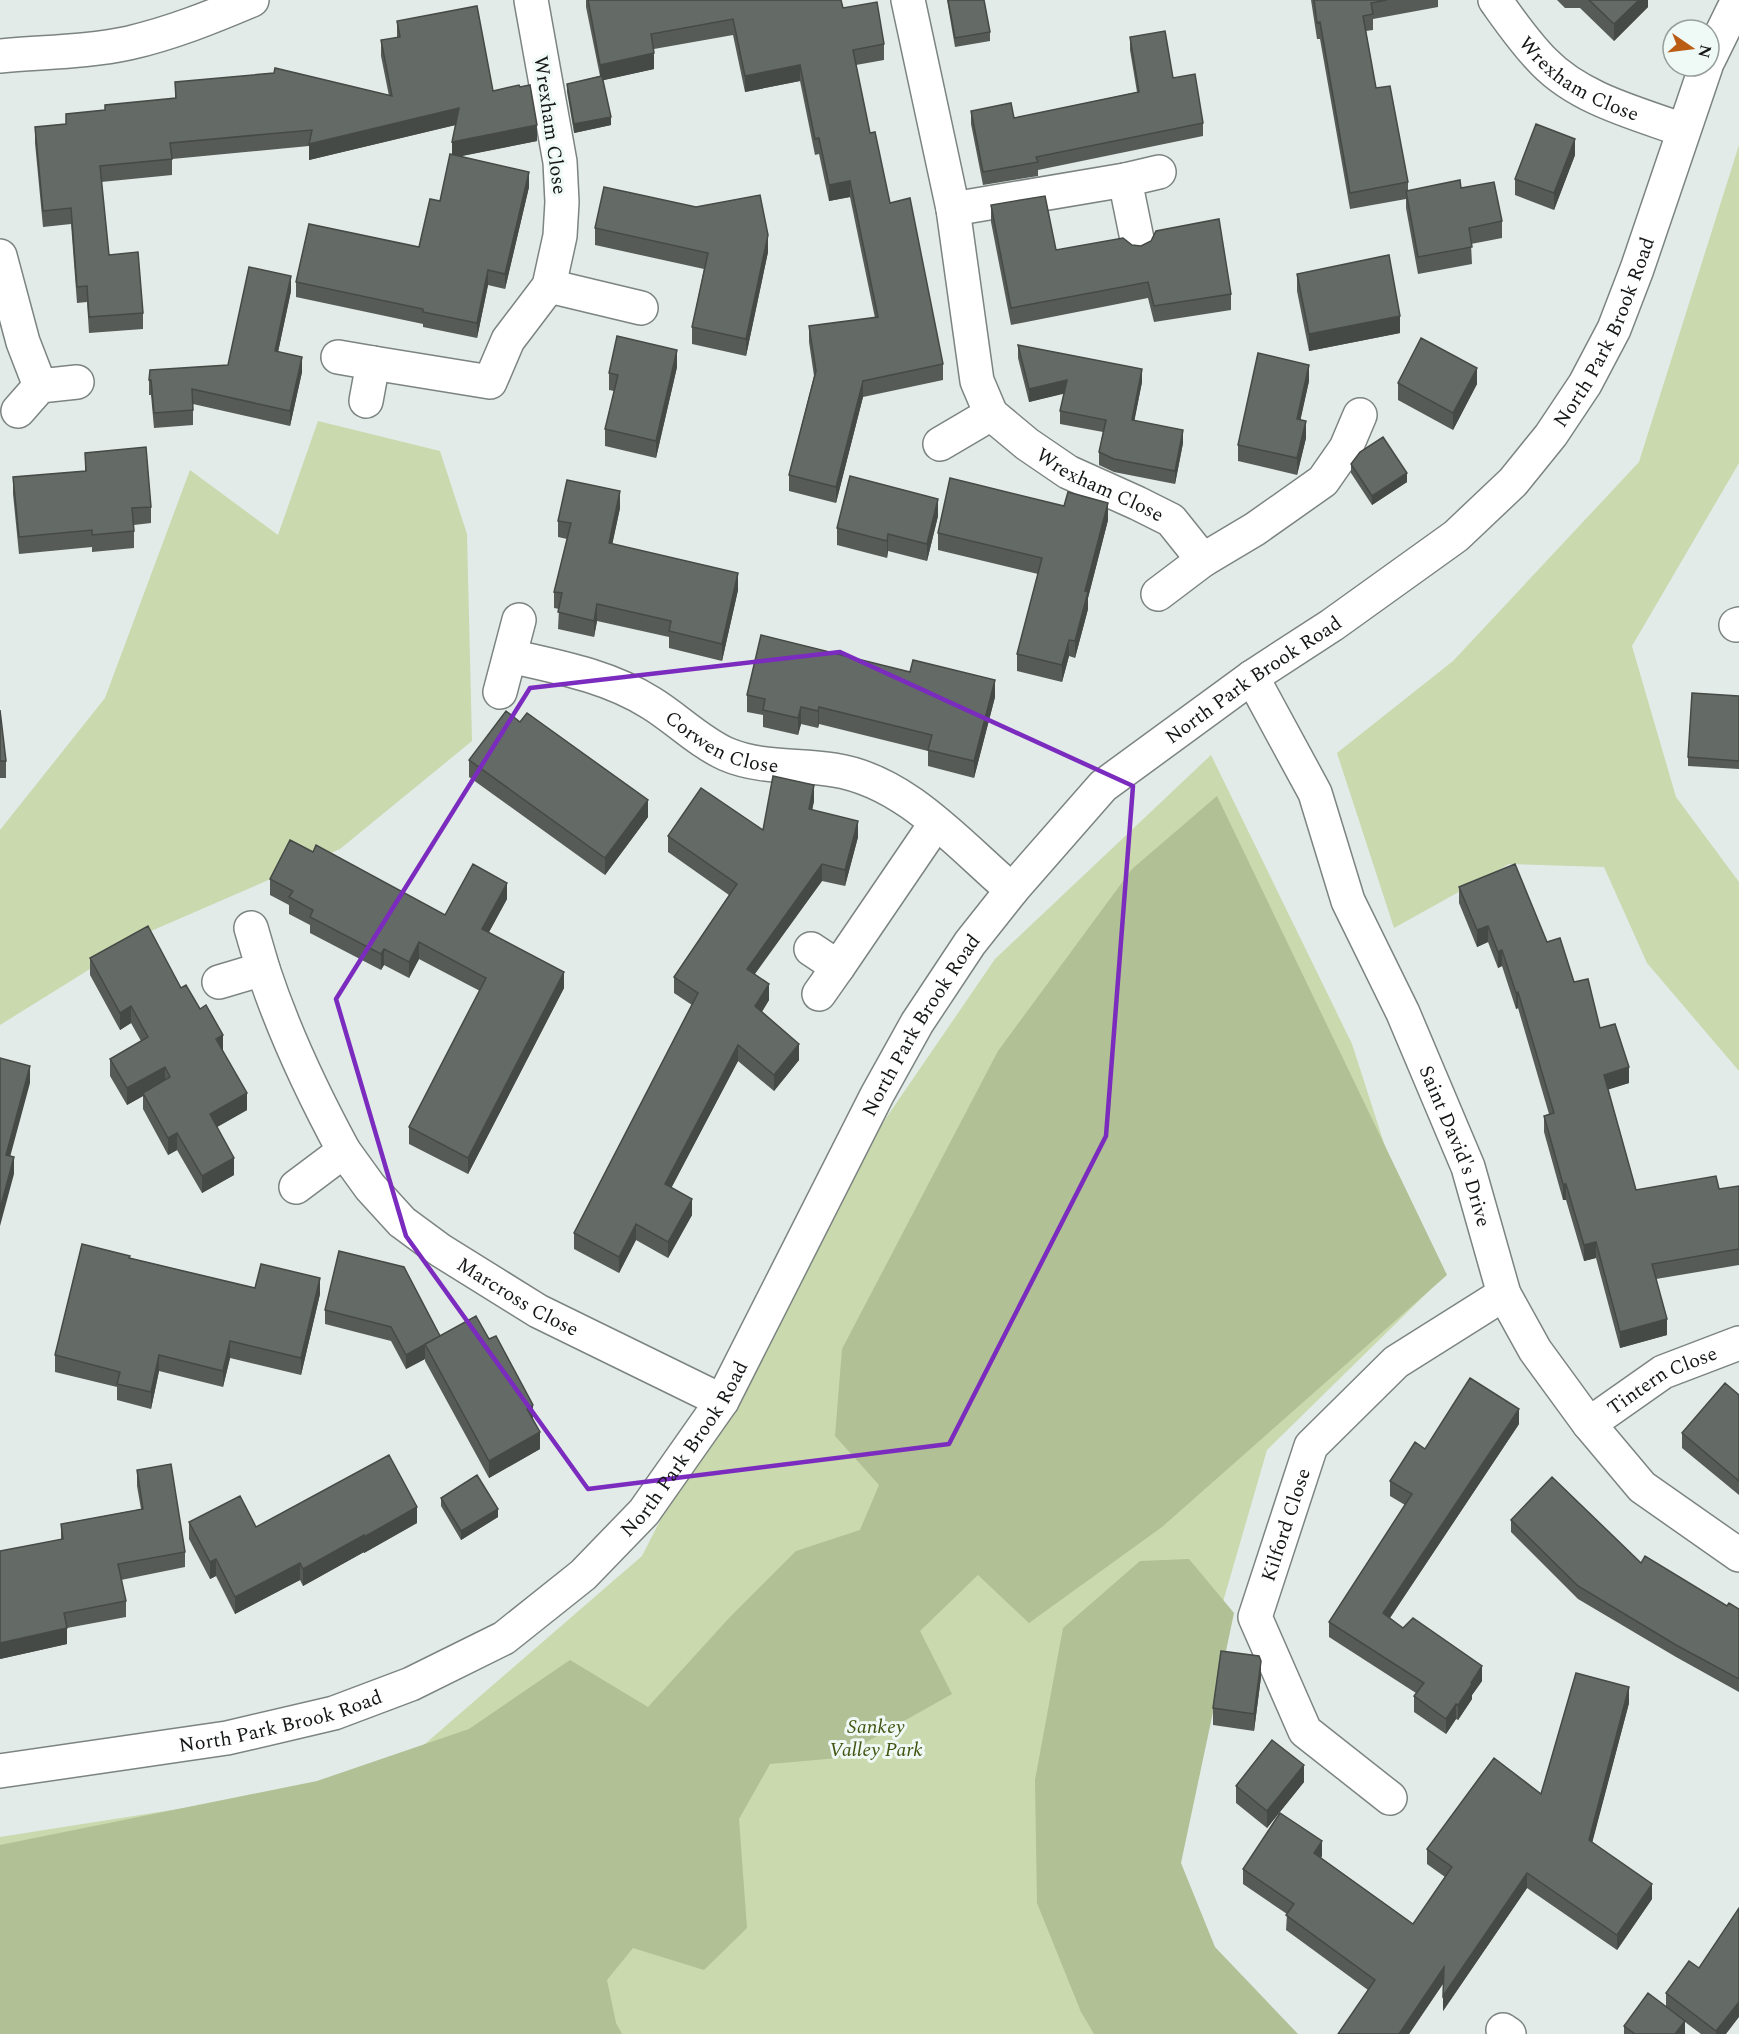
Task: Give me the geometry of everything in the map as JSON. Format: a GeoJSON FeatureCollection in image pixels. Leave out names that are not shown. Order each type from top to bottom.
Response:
{"type":"FeatureCollection","features":[{"type":"Feature","properties":{"kind":"street","name":"Wrexham Close"},"geometry":{"type":"LineString","coordinates":[[338,357],[490,382],[507,340],[549,286],[560,236],[562,201],[560,162],[531,0]]}},
{"type":"Feature","properties":{"kind":"street","name":"Wrexham Close"},"geometry":{"type":"LineString","coordinates":[[908,0],[953,209],[977,381],[991,414],[1027,444],[1068,472],[1137,502],[1171,520],[1203,560]]}},
{"type":"Feature","properties":{"kind":"street","name":"Wrexham Close"},"geometry":{"type":"LineString","coordinates":[[1496,0],[1525,41],[1545,63],[1571,84],[1599,99],[1683,130]]}},
{"type":"Feature","properties":{"kind":"street"},"geometry":{"type":"LineString","coordinates":[[1721,35],[1738,0]]}},
{"type":"Feature","properties":{"kind":"street"},"geometry":{"type":"LineString","coordinates":[[0,56],[81,50],[128,43],[179,29],[245,3]]}},
{"type":"Feature","properties":{"kind":"street","name":"North Park Brook Road"},"geometry":{"type":"LineString","coordinates":[[0,1771],[227,1738],[334,1713],[411,1684],[504,1638],[583,1575],[644,1512],[722,1401],[877,1095],[917,1023],[970,944],[1012,890],[1104,786],[1252,677],[1332,625],[1456,536],[1513,482],[1551,435],[1585,384],[1614,328],[1637,268],[1702,78]]}},
{"type":"Feature","properties":{"kind":"street"},"geometry":{"type":"LineString","coordinates":[[953,209],[1125,180],[1159,172]]}},
{"type":"Feature","properties":{"kind":"street"},"geometry":{"type":"LineString","coordinates":[[1125,180],[1138,244]]}},
{"type":"Feature","properties":{"kind":"street"},"geometry":{"type":"LineString","coordinates":[[0,256],[23,342],[40,386]]}},
{"type":"Feature","properties":{"kind":"street"},"geometry":{"type":"LineString","coordinates":[[549,286],[641,308]]}},
{"type":"Feature","properties":{"kind":"street"},"geometry":{"type":"LineString","coordinates":[[366,401],[373,363]]}},
{"type":"Feature","properties":{"kind":"street"},"geometry":{"type":"LineString","coordinates":[[18,411],[40,386],[78,382]]}},
{"type":"Feature","properties":{"kind":"street"},"geometry":{"type":"LineString","coordinates":[[939,444],[991,414]]}},
{"type":"Feature","properties":{"kind":"street"},"geometry":{"type":"LineString","coordinates":[[1158,594],[1203,560],[1255,529],[1323,481],[1346,448],[1360,415]]}},
{"type":"Feature","properties":{"kind":"street"},"geometry":{"type":"LineString","coordinates":[[500,692],[519,620]]}},
{"type":"Feature","properties":{"kind":"street","name":"Corwen Close"},"geometry":{"type":"LineString","coordinates":[[510,656],[581,672],[622,686],[653,704],[703,742],[728,754],[759,764],[834,770],[889,788],[913,803],[1012,890]]}},
{"type":"Feature","properties":{"kind":"street","name":"Saint David's Drive"},"geometry":{"type":"LineString","coordinates":[[1252,677],[1315,793],[1348,901],[1403,1013],[1468,1167],[1504,1293],[1535,1350],[1589,1424],[1642,1487],[1739,1555]]}},
{"type":"Feature","properties":{"kind":"street"},"geometry":{"type":"LineString","coordinates":[[819,994],[824,958],[936,823]]}},
{"type":"Feature","properties":{"kind":"street","name":"Marcross Close"},"geometry":{"type":"LineString","coordinates":[[251,928],[278,1015],[320,1107],[344,1151],[370,1187],[402,1222],[440,1250],[538,1311],[722,1401]]}},
{"type":"Feature","properties":{"kind":"street"},"geometry":{"type":"LineString","coordinates":[[219,982],[263,969]]}},
{"type":"Feature","properties":{"kind":"street"},"geometry":{"type":"LineString","coordinates":[[296,1187],[344,1151]]}},
{"type":"Feature","properties":{"kind":"street","name":"Kilford Close"},"geometry":{"type":"LineString","coordinates":[[1390,1798],[1305,1731],[1255,1617],[1311,1446],[1396,1362],[1504,1293]]}},
{"type":"Feature","properties":{"kind":"street","name":"Tintern Close"},"geometry":{"type":"LineString","coordinates":[[1589,1424],[1663,1372],[1739,1343]]}},
{"type":"Feature","properties":{"kind":"highlighted area"},"geometry":{"type":"Polygon","coordinates":[[[840,652],[1133,786],[1106,1136],[949,1444],[588,1489],[406,1236],[336,999],[530,688],[840,652]]]}},
{"type":"Feature","properties":{"kind":"green space"},"geometry":{"type":"Polygon","coordinates":[[[1739,145],[1739,463],[1632,646],[1676,797],[1739,882],[1739,1071],[1647,963],[1604,867],[1509,864],[1394,928],[1337,753],[1453,661],[1639,462],[1739,145]]]}},
{"type":"Feature","properties":{"kind":"green space"},"geometry":{"type":"Polygon","coordinates":[[[318,421],[440,451],[467,534],[472,741],[340,849],[151,931],[0,1025],[0,830],[105,698],[190,470],[278,535],[318,421]]]}},
{"type":"Feature","properties":{"kind":"green space","name":"Sankey Valley Park"},"geometry":{"type":"Polygon","coordinates":[[[1211,755],[1352,1044],[1431,1289],[1267,1450],[1147,1864],[1220,2034],[0,2034],[0,1837],[388,1776],[642,1556],[806,1235],[995,959],[1211,755]]]}},
{"type":"Feature","properties":{"kind":"green space","name":"Sankey Valley Park"},"geometry":{"type":"Polygon","coordinates":[[[1217,796],[1447,1275],[1162,1527],[1029,1623],[978,1575],[920,1631],[952,1694],[838,1758],[770,1764],[739,1819],[747,1928],[704,1970],[633,1948],[607,1980],[616,2023],[622,2034],[0,2034],[0,1845],[317,1781],[469,1729],[570,1660],[648,1707],[730,1617],[796,1551],[860,1530],[879,1485],[835,1436],[842,1349],[998,1051],[1132,869],[1217,796]]]}},
{"type":"Feature","properties":{"kind":"green space"},"geometry":{"type":"Polygon","coordinates":[[[1189,1559],[1234,1613],[1181,1863],[1215,1947],[1298,2034],[1094,2034],[1081,2012],[1037,1903],[1035,1780],[1063,1628],[1140,1561],[1189,1559]]]}},
{"type":"Feature","properties":{"kind":"building"},"geometry":{"type":"Polygon","coordinates":[[[588,0],[841,0],[843,8],[877,2],[884,44],[853,50],[870,133],[875,132],[890,203],[910,198],[943,364],[863,381],[836,487],[789,475],[816,371],[809,326],[878,317],[850,181],[829,185],[819,138],[815,139],[800,65],[745,76],[733,19],[651,34],[654,53],[600,65],[588,0]]]}},
{"type":"Feature","properties":{"kind":"building"},"geometry":{"type":"Polygon","coordinates":[[[948,0],[984,0],[990,32],[955,38],[948,0]]]}},
{"type":"Feature","properties":{"kind":"building"},"geometry":{"type":"Polygon","coordinates":[[[1314,0],[1387,0],[1371,3],[1373,14],[1363,16],[1376,88],[1390,86],[1408,182],[1350,193],[1320,22],[1317,23],[1314,0]]]}},
{"type":"Feature","properties":{"kind":"building"},"geometry":{"type":"Polygon","coordinates":[[[1589,0],[1639,0],[1614,24],[1589,0]]]}},
{"type":"Feature","properties":{"kind":"building"},"geometry":{"type":"Polygon","coordinates":[[[477,6],[493,91],[530,85],[537,125],[452,142],[459,108],[309,144],[312,130],[170,143],[172,159],[100,166],[109,255],[138,252],[143,313],[89,317],[87,286],[77,287],[71,208],[43,211],[35,127],[66,124],[66,114],[105,110],[105,105],[176,98],[175,82],[274,73],[275,68],[392,96],[381,40],[400,37],[397,21],[477,6]]]}},
{"type":"Feature","properties":{"kind":"building"},"geometry":{"type":"Polygon","coordinates":[[[1165,31],[1173,78],[1195,74],[1203,123],[1036,157],[1038,162],[983,172],[971,111],[1011,103],[1014,118],[1139,92],[1130,37],[1165,31]]]}},
{"type":"Feature","properties":{"kind":"building"},"geometry":{"type":"Polygon","coordinates":[[[602,76],[611,117],[574,124],[567,84],[602,76]]]}},
{"type":"Feature","properties":{"kind":"building"},"geometry":{"type":"Polygon","coordinates":[[[1536,124],[1575,139],[1554,193],[1515,179],[1536,124]]]}},
{"type":"Feature","properties":{"kind":"building"},"geometry":{"type":"Polygon","coordinates":[[[450,154],[529,172],[505,274],[488,270],[477,323],[296,282],[309,224],[419,247],[430,199],[440,201],[450,154]]]}},
{"type":"Feature","properties":{"kind":"building"},"geometry":{"type":"Polygon","coordinates":[[[1460,180],[1461,188],[1494,182],[1502,221],[1469,228],[1472,247],[1418,257],[1406,191],[1460,180]]]}},
{"type":"Feature","properties":{"kind":"building"},"geometry":{"type":"Polygon","coordinates":[[[604,187],[696,207],[760,195],[768,235],[746,339],[692,327],[708,253],[595,228],[604,187]]]}},
{"type":"Feature","properties":{"kind":"building"},"geometry":{"type":"Polygon","coordinates":[[[1045,196],[1056,250],[1123,238],[1132,245],[1141,246],[1151,241],[1156,231],[1219,219],[1231,294],[1154,306],[1148,282],[1011,308],[991,205],[1045,196]]]}},
{"type":"Feature","properties":{"kind":"building"},"geometry":{"type":"Polygon","coordinates":[[[1389,255],[1400,316],[1309,334],[1297,274],[1389,255]]]}},
{"type":"Feature","properties":{"kind":"building"},"geometry":{"type":"Polygon","coordinates":[[[249,267],[291,276],[275,351],[302,357],[290,411],[192,389],[193,410],[154,413],[151,380],[149,380],[150,370],[228,365],[249,267]]]}},
{"type":"Feature","properties":{"kind":"building"},"geometry":{"type":"Polygon","coordinates":[[[617,336],[677,350],[656,441],[605,429],[618,375],[609,373],[617,336]]]}},
{"type":"Feature","properties":{"kind":"building"},"geometry":{"type":"Polygon","coordinates":[[[1421,338],[1477,368],[1453,413],[1398,383],[1421,338]]]}},
{"type":"Feature","properties":{"kind":"building"},"geometry":{"type":"Polygon","coordinates":[[[1018,345],[1142,369],[1132,420],[1183,430],[1175,471],[1114,459],[1099,452],[1106,420],[1060,411],[1067,380],[1029,389],[1018,345]]]}},
{"type":"Feature","properties":{"kind":"building"},"geometry":{"type":"Polygon","coordinates":[[[1258,353],[1309,365],[1297,419],[1306,421],[1297,458],[1238,445],[1258,353]]]}},
{"type":"Feature","properties":{"kind":"building"},"geometry":{"type":"Polygon","coordinates":[[[1383,437],[1407,473],[1372,496],[1351,464],[1360,452],[1383,437]]]}},
{"type":"Feature","properties":{"kind":"building"},"geometry":{"type":"Polygon","coordinates":[[[146,447],[151,507],[132,508],[134,531],[92,535],[92,530],[19,537],[13,477],[86,471],[85,453],[146,447]]]}},
{"type":"Feature","properties":{"kind":"building"},"geometry":{"type":"Polygon","coordinates":[[[850,476],[938,499],[927,544],[888,534],[887,541],[837,528],[850,476]]]}},
{"type":"Feature","properties":{"kind":"building"},"geometry":{"type":"Polygon","coordinates":[[[950,478],[1064,506],[1068,492],[1108,503],[1085,591],[1088,592],[1075,641],[1069,640],[1062,665],[1017,654],[1042,558],[938,533],[950,478]]]}},
{"type":"Feature","properties":{"kind":"building"},"geometry":{"type":"Polygon","coordinates":[[[567,480],[620,491],[609,543],[738,573],[722,644],[669,631],[671,621],[597,604],[594,621],[558,612],[562,593],[554,592],[571,523],[558,521],[567,480]]]}},
{"type":"Feature","properties":{"kind":"building"},"geometry":{"type":"Polygon","coordinates":[[[761,635],[910,672],[913,660],[995,680],[974,761],[928,750],[932,735],[819,707],[818,711],[801,707],[798,718],[763,710],[765,699],[747,695],[761,635]]]}},
{"type":"Feature","properties":{"kind":"building"},"geometry":{"type":"Polygon","coordinates":[[[1692,693],[1739,696],[1739,761],[1688,757],[1692,693]]]}},
{"type":"Feature","properties":{"kind":"building"},"geometry":{"type":"Polygon","coordinates":[[[0,710],[6,761],[0,761],[0,710]]]}},
{"type":"Feature","properties":{"kind":"building"},"geometry":{"type":"Polygon","coordinates":[[[506,711],[520,722],[527,713],[648,800],[605,858],[469,760],[506,711]]]}},
{"type":"Feature","properties":{"kind":"building"},"geometry":{"type":"Polygon","coordinates":[[[773,776],[814,785],[809,809],[858,821],[845,870],[822,864],[747,969],[769,984],[755,1006],[799,1044],[774,1075],[738,1045],[665,1184],[692,1199],[668,1242],[636,1224],[619,1257],[574,1233],[698,993],[674,977],[737,884],[668,836],[701,788],[763,830],[773,776]]]}},
{"type":"Feature","properties":{"kind":"building"},"geometry":{"type":"Polygon","coordinates":[[[290,840],[313,852],[316,845],[445,915],[473,864],[507,883],[482,929],[564,972],[468,1158],[409,1127],[486,978],[419,942],[409,962],[384,949],[381,954],[310,917],[313,910],[289,897],[293,891],[270,879],[290,840]]]}},
{"type":"Feature","properties":{"kind":"building"},"geometry":{"type":"Polygon","coordinates":[[[1515,864],[1547,942],[1560,938],[1574,982],[1588,979],[1600,1028],[1615,1024],[1629,1067],[1604,1075],[1636,1190],[1716,1176],[1719,1189],[1739,1186],[1739,1249],[1652,1264],[1667,1319],[1620,1332],[1596,1242],[1584,1245],[1566,1184],[1563,1184],[1544,1116],[1554,1113],[1518,992],[1516,993],[1502,950],[1498,952],[1488,926],[1477,930],[1459,887],[1515,864]]]}},
{"type":"Feature","properties":{"kind":"building"},"geometry":{"type":"Polygon","coordinates":[[[148,926],[181,988],[186,985],[200,1009],[206,1005],[223,1035],[216,1039],[247,1093],[210,1114],[234,1158],[202,1176],[177,1133],[168,1138],[143,1093],[170,1077],[165,1067],[127,1088],[110,1059],[148,1037],[131,1006],[120,1013],[90,958],[148,926]]]}},
{"type":"Feature","properties":{"kind":"building"},"geometry":{"type":"Polygon","coordinates":[[[0,1058],[30,1066],[6,1155],[14,1157],[0,1209],[0,1058]]]}},
{"type":"Feature","properties":{"kind":"building"},"geometry":{"type":"Polygon","coordinates":[[[82,1244],[130,1256],[129,1258],[255,1288],[261,1264],[320,1278],[301,1358],[230,1341],[223,1371],[159,1355],[151,1392],[117,1384],[120,1372],[55,1355],[82,1244]]]}},
{"type":"Feature","properties":{"kind":"building"},"geometry":{"type":"Polygon","coordinates":[[[339,1251],[404,1267],[440,1336],[406,1355],[391,1327],[325,1310],[339,1251]]]}},
{"type":"Feature","properties":{"kind":"building"},"geometry":{"type":"Polygon","coordinates":[[[476,1316],[489,1339],[496,1336],[533,1405],[527,1409],[540,1432],[489,1461],[425,1344],[476,1316]]]}},
{"type":"Feature","properties":{"kind":"building"},"geometry":{"type":"Polygon","coordinates":[[[1470,1378],[1519,1409],[1383,1613],[1403,1628],[1413,1618],[1482,1666],[1458,1705],[1456,1704],[1446,1719],[1414,1696],[1424,1683],[1329,1622],[1412,1494],[1390,1481],[1415,1442],[1425,1449],[1470,1378]]]}},
{"type":"Feature","properties":{"kind":"building"},"geometry":{"type":"Polygon","coordinates":[[[1725,1383],[1739,1395],[1739,1481],[1682,1433],[1725,1383]]]}},
{"type":"Feature","properties":{"kind":"building"},"geometry":{"type":"Polygon","coordinates":[[[389,1455],[417,1507],[303,1569],[300,1563],[235,1597],[216,1559],[210,1562],[189,1522],[240,1496],[256,1527],[389,1455]]]}},
{"type":"Feature","properties":{"kind":"building"},"geometry":{"type":"Polygon","coordinates":[[[171,1464],[185,1552],[118,1564],[126,1601],[64,1613],[67,1628],[0,1643],[0,1551],[63,1539],[61,1524],[143,1509],[137,1470],[171,1464]]]}},
{"type":"Feature","properties":{"kind":"building"},"geometry":{"type":"Polygon","coordinates":[[[477,1475],[498,1509],[461,1531],[441,1498],[477,1475]]]}},
{"type":"Feature","properties":{"kind":"building"},"geometry":{"type":"Polygon","coordinates":[[[1552,1477],[1641,1563],[1645,1556],[1727,1606],[1729,1603],[1739,1609],[1739,1679],[1676,1645],[1578,1586],[1511,1520],[1552,1477]]]}},
{"type":"Feature","properties":{"kind":"building"},"geometry":{"type":"Polygon","coordinates":[[[1221,1651],[1259,1656],[1261,1661],[1254,1714],[1213,1708],[1221,1651]]]}},
{"type":"Feature","properties":{"kind":"building"},"geometry":{"type":"Polygon","coordinates":[[[1576,1673],[1629,1687],[1589,1840],[1652,1884],[1617,1935],[1527,1873],[1443,1996],[1444,1967],[1399,2034],[1338,2034],[1375,1980],[1286,1915],[1294,1904],[1243,1869],[1280,1813],[1322,1841],[1314,1853],[1413,1924],[1452,1867],[1427,1849],[1494,1758],[1541,1794],[1576,1673]]]}},
{"type":"Feature","properties":{"kind":"building"},"geometry":{"type":"Polygon","coordinates":[[[1272,1740],[1304,1765],[1267,1811],[1236,1786],[1272,1740]]]}},
{"type":"Feature","properties":{"kind":"building"},"geometry":{"type":"Polygon","coordinates":[[[1739,1908],[1739,2002],[1716,2031],[1666,1993],[1689,1961],[1699,1968],[1739,1908]]]}},
{"type":"Feature","properties":{"kind":"building"},"geometry":{"type":"Polygon","coordinates":[[[1648,1993],[1685,2021],[1675,2034],[1635,2034],[1624,2026],[1648,1993]]]}}]}
